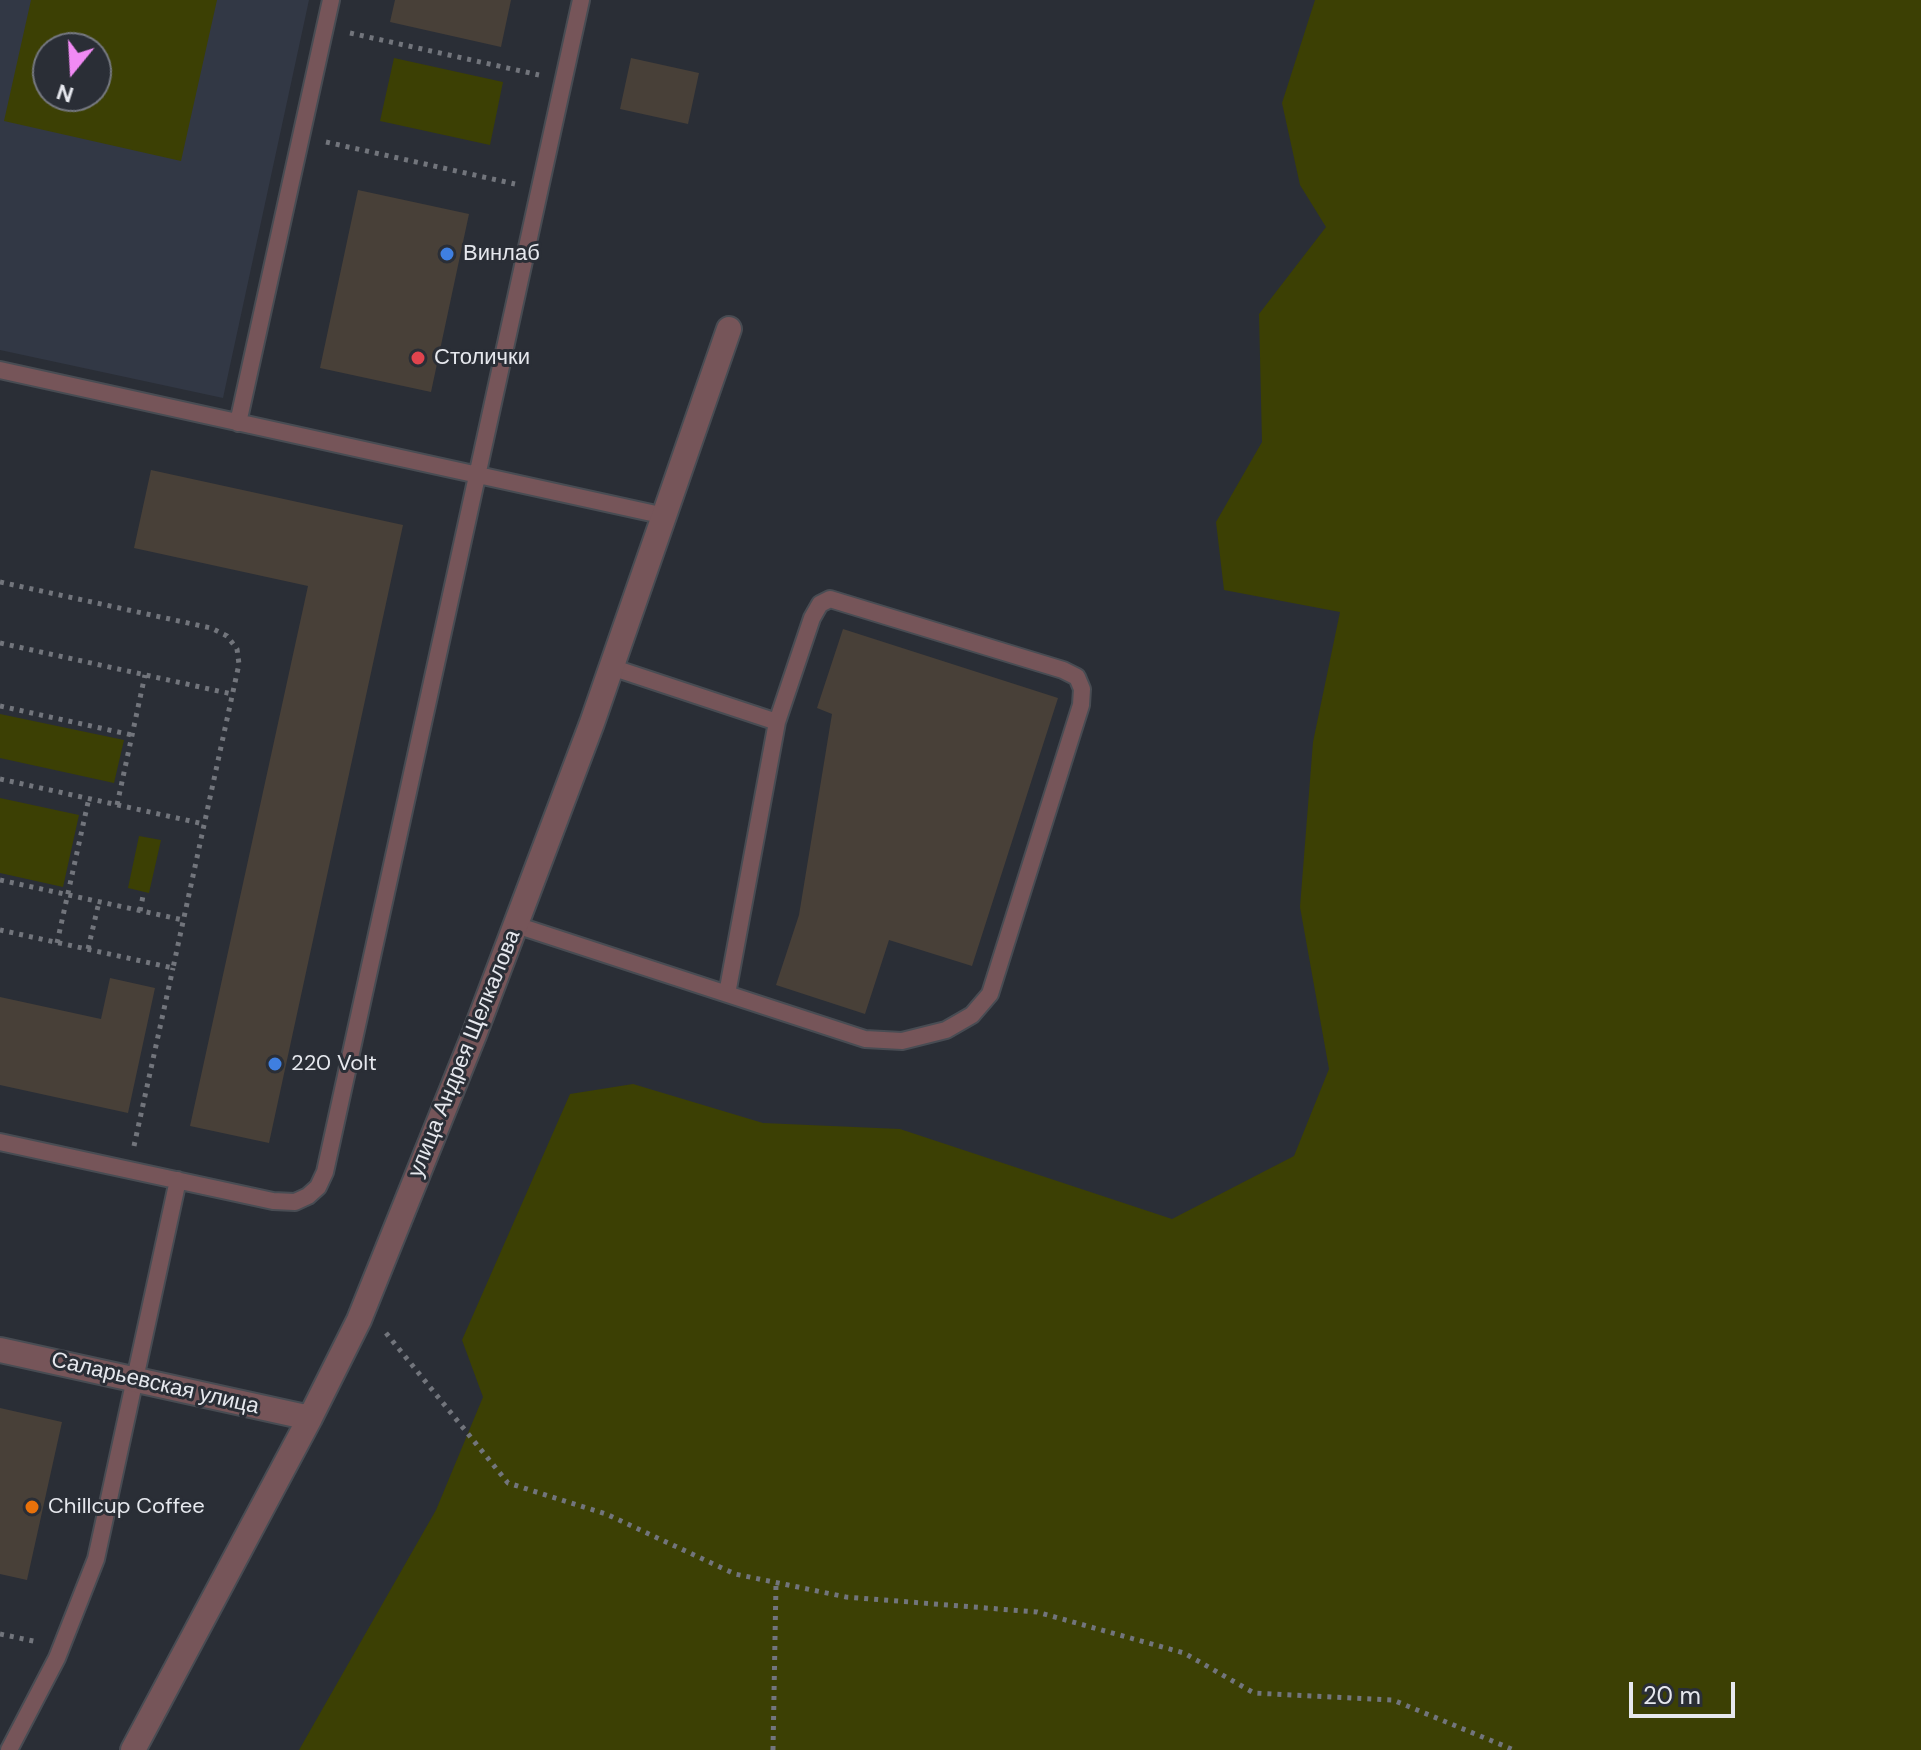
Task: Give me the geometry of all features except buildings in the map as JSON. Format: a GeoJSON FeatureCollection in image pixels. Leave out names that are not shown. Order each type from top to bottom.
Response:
{"type":"FeatureCollection","features":[{"type":"Feature","properties":{"kind":"street","name":"улица Андрея Щелкалова"},"geometry":{"type":"LineString","coordinates":[[133,1750],[359,1320],[516,925],[665,516],[729,329]]}},
{"type":"Feature","properties":{"kind":"street","name":"Саларьевская улица"},"geometry":{"type":"LineString","coordinates":[[0,1350],[310,1418]]}},
{"type":"Feature","properties":{"kind":"lane"},"geometry":{"type":"LineString","coordinates":[[238,423],[331,0]]}},
{"type":"Feature","properties":{"kind":"lane"},"geometry":{"type":"LineString","coordinates":[[0,1142],[273,1201],[295,1202],[318,1187],[325,1172],[581,0]]}},
{"type":"Feature","properties":{"kind":"lane"},"geometry":{"type":"LineString","coordinates":[[0,370],[665,516]]}},
{"type":"Feature","properties":{"kind":"lane"},"geometry":{"type":"LineString","coordinates":[[516,925],[727,994],[865,1039],[902,1041],[946,1030],[972,1015],[990,994],[1081,705],[1082,689],[1077,677],[1063,670],[830,599],[820,604],[812,618],[777,722],[727,994]]}},
{"type":"Feature","properties":{"kind":"lane"},"geometry":{"type":"LineString","coordinates":[[611,667],[777,722]]}},
{"type":"Feature","properties":{"kind":"lane"},"geometry":{"type":"LineString","coordinates":[[9,1750],[62,1647],[96,1559],[178,1180]]}},
{"type":"Feature","properties":{"kind":"path"},"geometry":{"type":"LineString","coordinates":[[325,28],[564,80]]}},
{"type":"Feature","properties":{"kind":"path"},"geometry":{"type":"LineString","coordinates":[[301,136],[540,189]]}},
{"type":"Feature","properties":{"kind":"path"},"geometry":{"type":"LineString","coordinates":[[0,582],[211,628],[227,636],[237,649],[239,664],[141,1116]]}},
{"type":"Feature","properties":{"kind":"path"},"geometry":{"type":"LineString","coordinates":[[0,643],[232,694]]}},
{"type":"Feature","properties":{"kind":"path"},"geometry":{"type":"LineString","coordinates":[[117,805],[145,675]]}},
{"type":"Feature","properties":{"kind":"path"},"geometry":{"type":"LineString","coordinates":[[0,706],[132,735]]}},
{"type":"Feature","properties":{"kind":"path"},"geometry":{"type":"LineString","coordinates":[[0,779],[204,824]]}},
{"type":"Feature","properties":{"kind":"path"},"geometry":{"type":"LineString","coordinates":[[57,943],[89,798]]}},
{"type":"Feature","properties":{"kind":"path"},"geometry":{"type":"LineString","coordinates":[[0,880],[183,920]]}},
{"type":"Feature","properties":{"kind":"path"},"geometry":{"type":"LineString","coordinates":[[140,911],[143,896]]}},
{"type":"Feature","properties":{"kind":"path"},"geometry":{"type":"LineString","coordinates":[[88,949],[99,902]]}},
{"type":"Feature","properties":{"kind":"path"},"geometry":{"type":"LineString","coordinates":[[0,930],[173,968]]}},
{"type":"Feature","properties":{"kind":"path"},"geometry":{"type":"LineString","coordinates":[[385,1331],[508,1483],[606,1514],[735,1574],[846,1597],[1037,1612],[1184,1653],[1254,1693],[1393,1700],[1514,1750]]}},
{"type":"Feature","properties":{"kind":"path"},"geometry":{"type":"LineString","coordinates":[[773,1750],[776,1583]]}},
{"type":"Feature","properties":{"kind":"path"},"geometry":{"type":"LineString","coordinates":[[0,1634],[62,1647]]}},
{"type":"Feature","properties":{"kind":"shaded area"},"geometry":{"type":"Polygon","coordinates":[[[0,0],[309,0],[223,398],[0,350],[0,0]]]}},
{"type":"Feature","properties":{"kind":"shaded area"},"geometry":{"type":"Polygon","coordinates":[[[31,0],[217,0],[181,161],[4,121],[31,0]]]}},
{"type":"Feature","properties":{"kind":"shaded area"},"geometry":{"type":"Polygon","coordinates":[[[1315,0],[1921,0],[1921,1750],[299,1750],[436,1510],[483,1397],[462,1340],[570,1094],[633,1084],[763,1123],[900,1129],[1172,1219],[1294,1156],[1329,1069],[1300,907],[1313,742],[1340,612],[1224,590],[1216,522],[1262,442],[1259,314],[1326,227],[1300,185],[1282,103],[1315,0]]]}},
{"type":"Feature","properties":{"kind":"shaded area"},"geometry":{"type":"Polygon","coordinates":[[[394,58],[503,82],[490,145],[380,121],[394,58]]]}},
{"type":"Feature","properties":{"kind":"shaded area"},"geometry":{"type":"Polygon","coordinates":[[[0,714],[124,740],[114,783],[0,758],[0,714]]]}},
{"type":"Feature","properties":{"kind":"shaded area"},"geometry":{"type":"Polygon","coordinates":[[[0,798],[79,815],[63,887],[0,873],[0,798]]]}},
{"type":"Feature","properties":{"kind":"shaded area"},"geometry":{"type":"Polygon","coordinates":[[[139,836],[161,840],[149,893],[128,888],[139,836]]]}},
{"type":"Feature","properties":{"kind":"place","name":"Винлаб"},"geometry":{"type":"Point","coordinates":[447,254]}},
{"type":"Feature","properties":{"kind":"place","name":"Столички"},"geometry":{"type":"Point","coordinates":[418,358]}},
{"type":"Feature","properties":{"kind":"place","name":"220 Volt"},"geometry":{"type":"Point","coordinates":[275,1064]}},
{"type":"Feature","properties":{"kind":"place","name":"Chillcup Coffee"},"geometry":{"type":"Point","coordinates":[32,1507]}}]}
